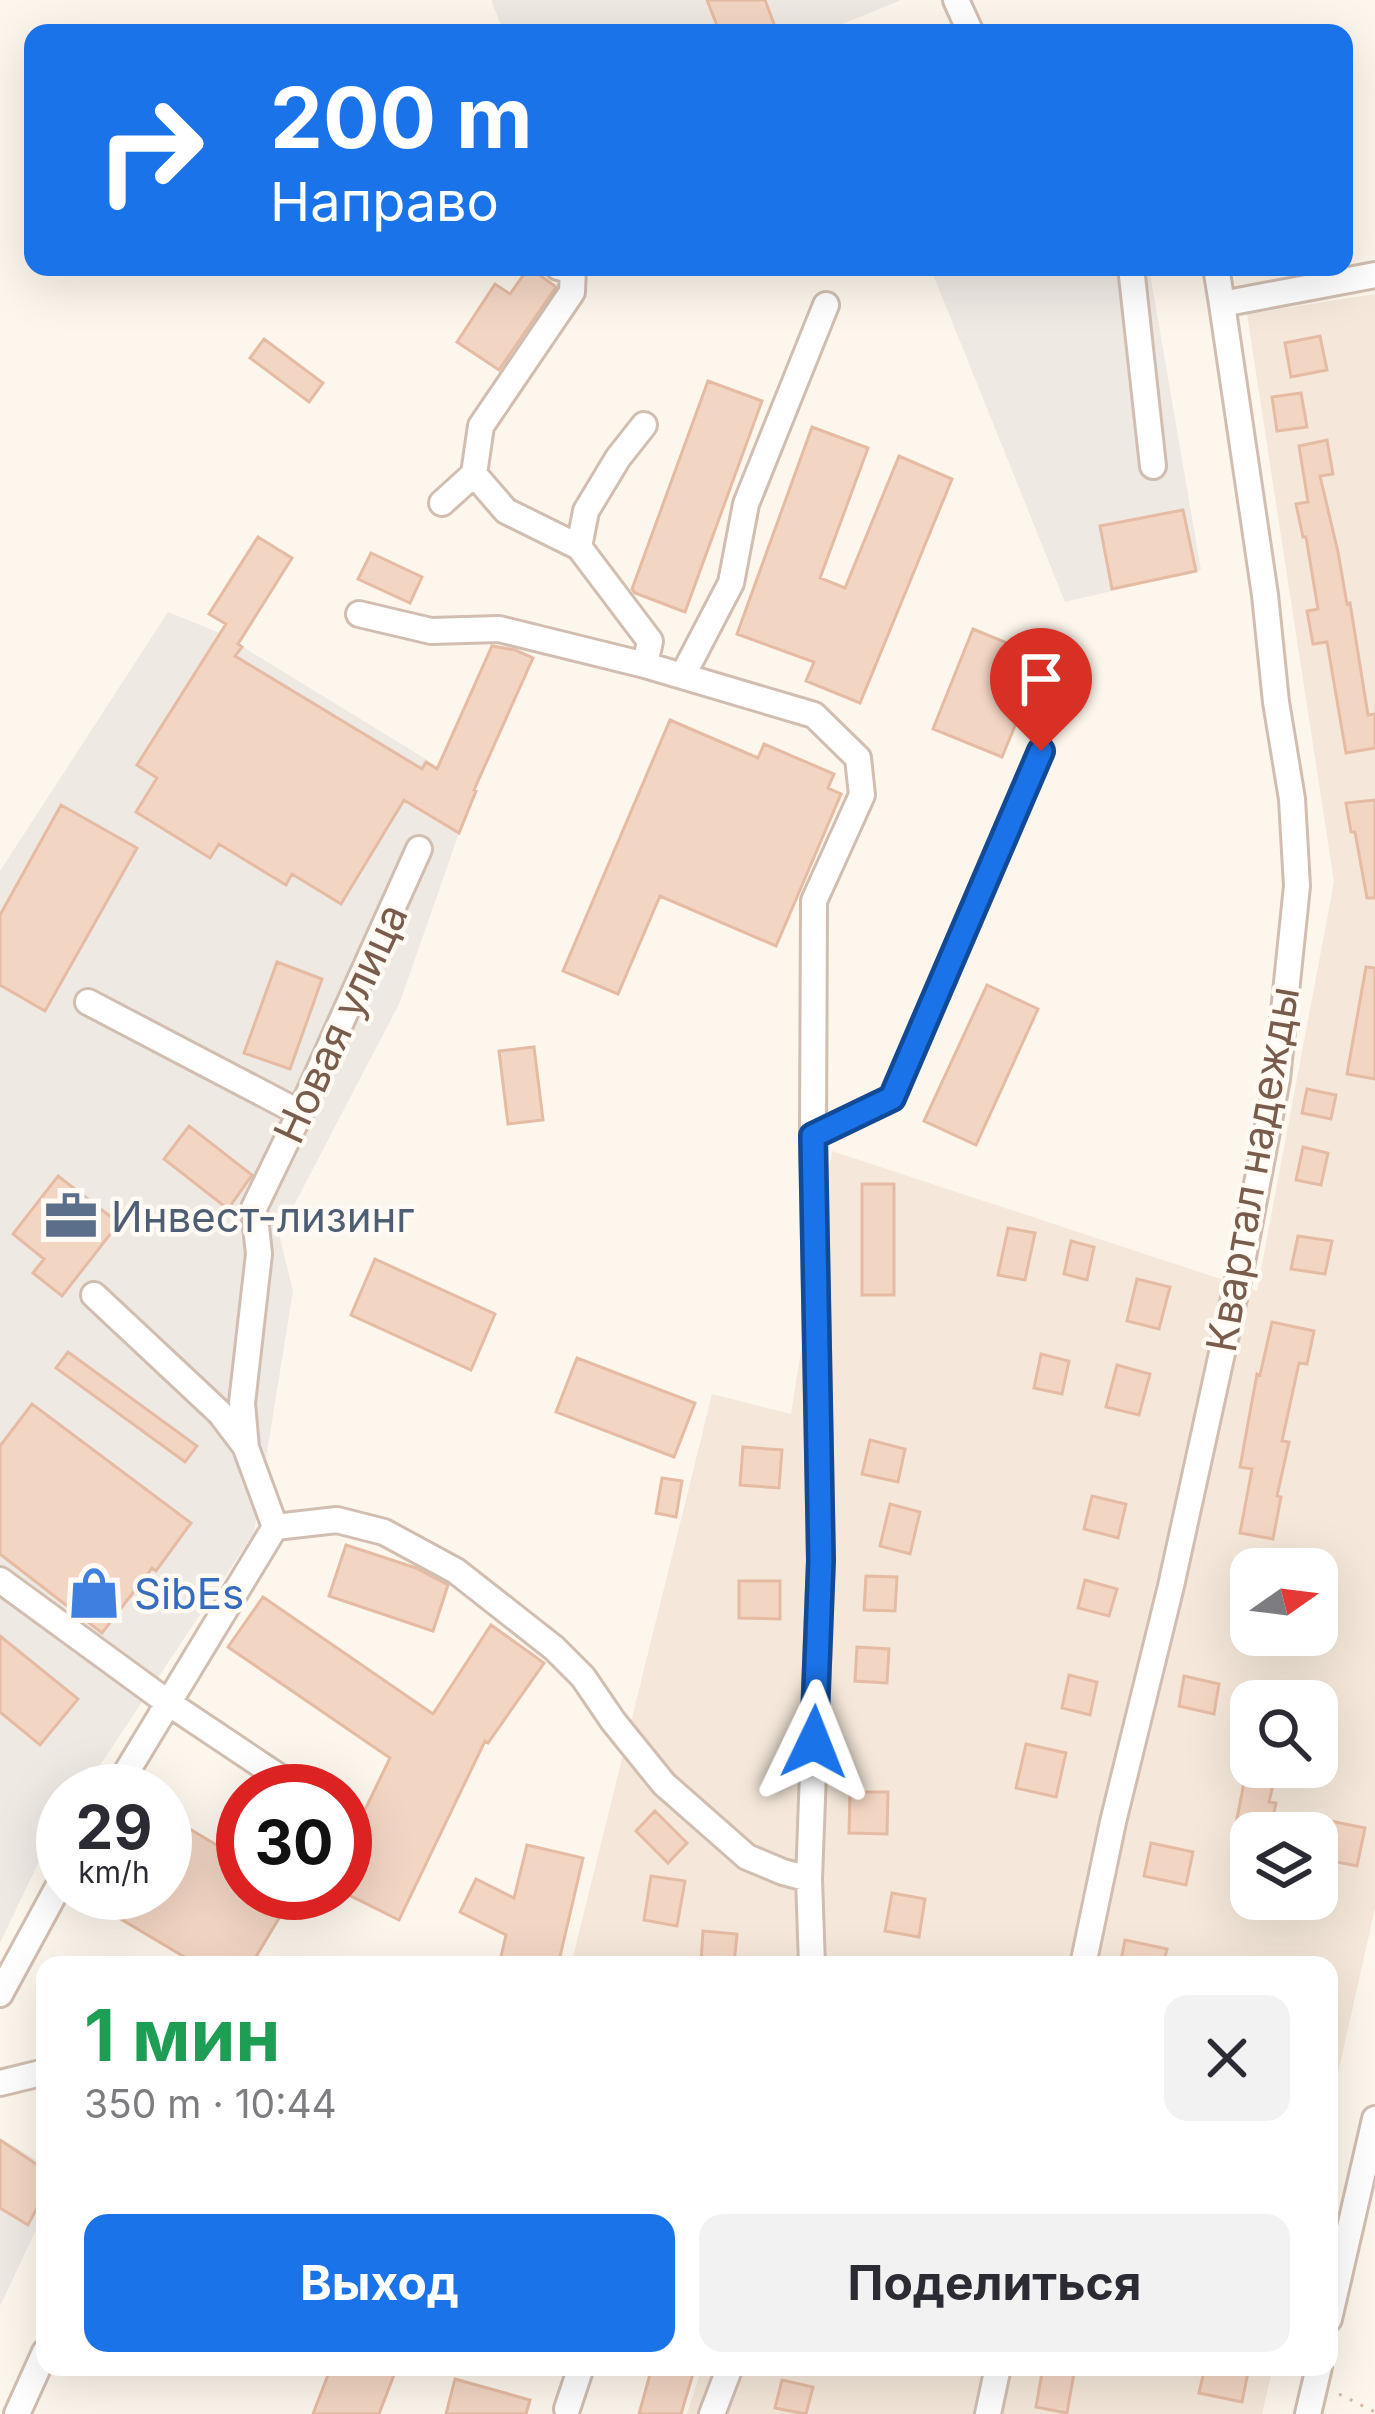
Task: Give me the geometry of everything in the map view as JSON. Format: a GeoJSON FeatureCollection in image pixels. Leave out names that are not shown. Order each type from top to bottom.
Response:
{"type":"FeatureCollection","features":[{"type":"Feature","properties":{"kind":"street"},"geometry":{"type":"LineString","coordinates":[[1222,304],[1375,275]]}},
{"type":"Feature","properties":{"kind":"street"},"geometry":{"type":"LineString","coordinates":[[442,503],[473,474],[482,427],[572,292],[569,276]]}},
{"type":"Feature","properties":{"kind":"street"},"geometry":{"type":"LineString","coordinates":[[1132,276],[1154,466]]}},
{"type":"Feature","properties":{"kind":"street","name":"Квартал надежды"},"geometry":{"type":"LineString","coordinates":[[1085,1956],[1247,1235],[1276,1079],[1297,886],[1292,799],[1217,276]]}},
{"type":"Feature","properties":{"kind":"street"},"geometry":{"type":"LineString","coordinates":[[683,675],[731,583],[746,504],[826,305]]}},
{"type":"Feature","properties":{"kind":"street"},"geometry":{"type":"LineString","coordinates":[[579,547],[586,511],[644,425]]}},
{"type":"Feature","properties":{"kind":"street"},"geometry":{"type":"LineString","coordinates":[[473,474],[506,512],[579,547],[650,641],[645,665]]}},
{"type":"Feature","properties":{"kind":"street"},"geometry":{"type":"LineString","coordinates":[[358,614],[431,631],[499,629],[683,675],[814,716],[858,758],[862,795],[814,901],[821,1560],[809,1879],[812,1956]]}},
{"type":"Feature","properties":{"kind":"street"},"geometry":{"type":"LineString","coordinates":[[813,1136],[892,1098],[1041,751]]}},
{"type":"Feature","properties":{"kind":"street","name":"Новая улица"},"geometry":{"type":"LineString","coordinates":[[275,1527],[246,1448],[242,1403],[259,1254],[254,1208],[419,849]]}},
{"type":"Feature","properties":{"kind":"street"},"geometry":{"type":"LineString","coordinates":[[88,1002],[300,1113]]}},
{"type":"Feature","properties":{"kind":"street"},"geometry":{"type":"LineString","coordinates":[[94,1295],[220,1412],[246,1448]]}},
{"type":"Feature","properties":{"kind":"street"},"geometry":{"type":"LineString","coordinates":[[131,1764],[275,1527],[338,1520],[384,1532],[456,1571],[554,1648],[583,1677],[664,1784],[747,1857],[809,1879]]}},
{"type":"Feature","properties":{"kind":"street"},"geometry":{"type":"LineString","coordinates":[[0,1580],[260,1764]]}},
{"type":"Feature","properties":{"kind":"street"},"geometry":{"type":"LineString","coordinates":[[0,1994],[40,1920]]}},
{"type":"Feature","properties":{"kind":"street"},"geometry":{"type":"LineString","coordinates":[[0,2083],[36,2074]]}},
{"type":"Feature","properties":{"kind":"street"},"geometry":{"type":"LineString","coordinates":[[1338,2280],[1375,2119]]}},
{"type":"Feature","properties":{"kind":"street"},"geometry":{"type":"LineString","coordinates":[[17,2414],[36,2372]]}},
{"type":"Feature","properties":{"kind":"street"},"geometry":{"type":"LineString","coordinates":[[567,2409],[577,2376]]}},
{"type":"Feature","properties":{"kind":"street"},"geometry":{"type":"LineString","coordinates":[[712,2414],[727,2376]]}},
{"type":"Feature","properties":{"kind":"street"},"geometry":{"type":"LineString","coordinates":[[988,2414],[996,2376]]}},
{"type":"Feature","properties":{"kind":"street"},"geometry":{"type":"LineString","coordinates":[[1308,2414],[1317,2376]]}},
{"type":"Feature","properties":{"kind":"path"},"geometry":{"type":"LineString","coordinates":[[1319,2376],[1375,2412]]}},
{"type":"Feature","properties":{"kind":"shaded area"},"geometry":{"type":"Polygon","coordinates":[[[491,0],[901,0],[843,24],[500,24],[491,0]]]}},
{"type":"Feature","properties":{"kind":"shaded area"},"geometry":{"type":"Polygon","coordinates":[[[934,276],[1151,276],[1201,570],[1065,602],[934,276]]]}},
{"type":"Feature","properties":{"kind":"shaded area"},"geometry":{"type":"Polygon","coordinates":[[[1375,294],[1375,1908],[1338,2074],[1338,1956],[573,1956],[712,1394],[791,1414],[832,1151],[1257,1291],[1334,882],[1247,314],[1375,294]]]}},
{"type":"Feature","properties":{"kind":"shaded area"},"geometry":{"type":"Polygon","coordinates":[[[168,612],[220,633],[478,791],[400,1002],[279,1234],[293,1291],[254,1533],[101,1764],[36,1764],[36,1868],[0,1943],[0,871],[168,612]]]}},
{"type":"Feature","properties":{"kind":"shaded area"},"geometry":{"type":"Polygon","coordinates":[[[0,2138],[36,2160],[36,2230],[0,2306],[0,2138]]]}},
{"type":"Feature","properties":{"kind":"shaded area"},"geometry":{"type":"Polygon","coordinates":[[[699,2376],[1271,2376],[1262,2414],[687,2414],[699,2376]]]}},
{"type":"Feature","properties":{"kind":"building"},"geometry":{"type":"Polygon","coordinates":[[[707,0],[765,0],[774,24],[716,24],[707,0]]]}},
{"type":"Feature","properties":{"kind":"building"},"geometry":{"type":"Polygon","coordinates":[[[523,276],[541,276],[556,287],[499,370],[457,342],[495,284],[510,294],[523,276]]]}},
{"type":"Feature","properties":{"kind":"building"},"geometry":{"type":"Polygon","coordinates":[[[1320,336],[1327,370],[1291,377],[1285,343],[1320,336]]]}},
{"type":"Feature","properties":{"kind":"building"},"geometry":{"type":"Polygon","coordinates":[[[264,339],[323,383],[309,402],[250,358],[264,339]]]}},
{"type":"Feature","properties":{"kind":"building"},"geometry":{"type":"Polygon","coordinates":[[[708,381],[762,401],[685,612],[632,589],[708,381]]]}},
{"type":"Feature","properties":{"kind":"building"},"geometry":{"type":"Polygon","coordinates":[[[1301,393],[1307,427],[1277,431],[1272,397],[1301,393]]]}},
{"type":"Feature","properties":{"kind":"building"},"geometry":{"type":"Polygon","coordinates":[[[812,427],[868,448],[820,578],[845,588],[899,456],[952,479],[860,703],[806,681],[814,662],[737,634],[812,427]]]}},
{"type":"Feature","properties":{"kind":"building"},"geometry":{"type":"Polygon","coordinates":[[[1327,440],[1333,474],[1320,476],[1350,603],[1368,715],[1375,714],[1375,748],[1346,753],[1327,642],[1313,644],[1307,611],[1318,609],[1296,504],[1308,502],[1299,446],[1327,440]]]}},
{"type":"Feature","properties":{"kind":"building"},"geometry":{"type":"Polygon","coordinates":[[[1183,510],[1196,571],[1112,589],[1100,526],[1183,510]]]}},
{"type":"Feature","properties":{"kind":"building"},"geometry":{"type":"Polygon","coordinates":[[[258,537],[292,558],[235,656],[422,769],[426,762],[437,769],[492,646],[533,658],[459,833],[404,800],[341,904],[292,874],[286,885],[219,844],[210,858],[136,812],[157,778],[137,765],[226,624],[209,614],[258,537]]]}},
{"type":"Feature","properties":{"kind":"building"},"geometry":{"type":"Polygon","coordinates":[[[371,553],[422,577],[410,603],[358,579],[371,553]]]}},
{"type":"Feature","properties":{"kind":"building"},"geometry":{"type":"Polygon","coordinates":[[[973,629],[1043,658],[1002,757],[933,729],[973,629]]]}},
{"type":"Feature","properties":{"kind":"building"},"geometry":{"type":"Polygon","coordinates":[[[670,720],[758,758],[764,744],[834,774],[828,788],[841,794],[776,946],[660,896],[618,994],[563,971],[670,720]]]}},
{"type":"Feature","properties":{"kind":"building"},"geometry":{"type":"Polygon","coordinates":[[[1375,800],[1375,898],[1367,898],[1346,803],[1375,800]]]}},
{"type":"Feature","properties":{"kind":"building"},"geometry":{"type":"Polygon","coordinates":[[[61,805],[137,848],[45,1011],[0,985],[0,915],[61,805]]]}},
{"type":"Feature","properties":{"kind":"building"},"geometry":{"type":"Polygon","coordinates":[[[277,962],[322,979],[290,1069],[244,1053],[277,962]]]}},
{"type":"Feature","properties":{"kind":"building"},"geometry":{"type":"Polygon","coordinates":[[[1366,967],[1375,968],[1375,1079],[1347,1074],[1366,967]]]}},
{"type":"Feature","properties":{"kind":"building"},"geometry":{"type":"Polygon","coordinates":[[[987,985],[1038,1009],[976,1145],[924,1121],[987,985]]]}},
{"type":"Feature","properties":{"kind":"building"},"geometry":{"type":"Polygon","coordinates":[[[534,1047],[543,1120],[508,1124],[499,1051],[534,1047]]]}},
{"type":"Feature","properties":{"kind":"building"},"geometry":{"type":"Polygon","coordinates":[[[1307,1089],[1336,1095],[1331,1119],[1302,1113],[1307,1089]]]}},
{"type":"Feature","properties":{"kind":"building"},"geometry":{"type":"Polygon","coordinates":[[[189,1126],[252,1175],[228,1209],[164,1159],[189,1126]]]}},
{"type":"Feature","properties":{"kind":"building"},"geometry":{"type":"Polygon","coordinates":[[[1303,1147],[1328,1153],[1321,1185],[1296,1180],[1303,1147]]]}},
{"type":"Feature","properties":{"kind":"building"},"geometry":{"type":"Polygon","coordinates":[[[58,1176],[119,1223],[62,1296],[33,1273],[44,1259],[13,1234],[58,1176]]]}},
{"type":"Feature","properties":{"kind":"building"},"geometry":{"type":"Polygon","coordinates":[[[862,1184],[894,1184],[894,1295],[862,1295],[862,1184]]]}},
{"type":"Feature","properties":{"kind":"building"},"geometry":{"type":"Polygon","coordinates":[[[1008,1228],[1035,1233],[1025,1280],[998,1275],[1008,1228]]]}},
{"type":"Feature","properties":{"kind":"building"},"geometry":{"type":"Polygon","coordinates":[[[1298,1236],[1332,1241],[1325,1274],[1291,1269],[1298,1236]]]}},
{"type":"Feature","properties":{"kind":"building"},"geometry":{"type":"Polygon","coordinates":[[[1071,1241],[1094,1247],[1087,1280],[1064,1274],[1071,1241]]]}},
{"type":"Feature","properties":{"kind":"building"},"geometry":{"type":"Polygon","coordinates":[[[375,1259],[495,1314],[471,1370],[351,1315],[375,1259]]]}},
{"type":"Feature","properties":{"kind":"building"},"geometry":{"type":"Polygon","coordinates":[[[1137,1279],[1170,1287],[1159,1329],[1127,1321],[1137,1279]]]}},
{"type":"Feature","properties":{"kind":"building"},"geometry":{"type":"Polygon","coordinates":[[[1272,1322],[1314,1331],[1307,1364],[1299,1363],[1282,1441],[1289,1442],[1273,1539],[1240,1533],[1252,1469],[1240,1467],[1272,1322]]]}},
{"type":"Feature","properties":{"kind":"building"},"geometry":{"type":"Polygon","coordinates":[[[68,1352],[197,1446],[185,1462],[56,1368],[68,1352]]]}},
{"type":"Feature","properties":{"kind":"building"},"geometry":{"type":"Polygon","coordinates":[[[1041,1354],[1069,1361],[1062,1394],[1034,1388],[1041,1354]]]}},
{"type":"Feature","properties":{"kind":"building"},"geometry":{"type":"Polygon","coordinates":[[[577,1358],[695,1403],[674,1457],[556,1412],[577,1358]]]}},
{"type":"Feature","properties":{"kind":"building"},"geometry":{"type":"Polygon","coordinates":[[[1117,1365],[1150,1374],[1139,1415],[1106,1407],[1117,1365]]]}},
{"type":"Feature","properties":{"kind":"building"},"geometry":{"type":"Polygon","coordinates":[[[32,1404],[191,1523],[102,1633],[0,1554],[0,1446],[32,1404]]]}},
{"type":"Feature","properties":{"kind":"building"},"geometry":{"type":"Polygon","coordinates":[[[870,1440],[905,1449],[898,1482],[862,1474],[870,1440]]]}},
{"type":"Feature","properties":{"kind":"building"},"geometry":{"type":"Polygon","coordinates":[[[743,1447],[782,1450],[779,1488],[740,1485],[743,1447]]]}},
{"type":"Feature","properties":{"kind":"building"},"geometry":{"type":"Polygon","coordinates":[[[662,1478],[682,1481],[676,1517],[656,1513],[662,1478]]]}},
{"type":"Feature","properties":{"kind":"building"},"geometry":{"type":"Polygon","coordinates":[[[1092,1496],[1126,1504],[1118,1538],[1084,1529],[1092,1496]]]}},
{"type":"Feature","properties":{"kind":"building"},"geometry":{"type":"Polygon","coordinates":[[[890,1504],[920,1512],[910,1554],[880,1546],[890,1504]]]}},
{"type":"Feature","properties":{"kind":"building"},"geometry":{"type":"Polygon","coordinates":[[[346,1545],[416,1568],[448,1585],[433,1631],[329,1596],[346,1545]]]}},
{"type":"Feature","properties":{"kind":"building"},"geometry":{"type":"Polygon","coordinates":[[[866,1576],[897,1577],[895,1611],[864,1610],[866,1576]]]}},
{"type":"Feature","properties":{"kind":"building"},"geometry":{"type":"Polygon","coordinates":[[[1085,1580],[1117,1589],[1109,1616],[1078,1608],[1085,1580]]]}},
{"type":"Feature","properties":{"kind":"building"},"geometry":{"type":"Polygon","coordinates":[[[739,1581],[780,1581],[780,1619],[739,1618],[739,1581]]]}},
{"type":"Feature","properties":{"kind":"building"},"geometry":{"type":"Polygon","coordinates":[[[263,1597],[433,1714],[491,1625],[544,1663],[485,1741],[399,1920],[372,1906],[372,1795],[390,1758],[228,1647],[263,1597]]]}},
{"type":"Feature","properties":{"kind":"building"},"geometry":{"type":"Polygon","coordinates":[[[0,1636],[78,1699],[40,1745],[0,1712],[0,1636]]]}},
{"type":"Feature","properties":{"kind":"building"},"geometry":{"type":"Polygon","coordinates":[[[857,1647],[889,1649],[887,1683],[855,1681],[857,1647]]]}},
{"type":"Feature","properties":{"kind":"building"},"geometry":{"type":"Polygon","coordinates":[[[1069,1675],[1097,1682],[1090,1715],[1062,1708],[1069,1675]]]}},
{"type":"Feature","properties":{"kind":"building"},"geometry":{"type":"Polygon","coordinates":[[[1184,1676],[1219,1684],[1214,1714],[1179,1706],[1184,1676]]]}},
{"type":"Feature","properties":{"kind":"building"},"geometry":{"type":"Polygon","coordinates":[[[1026,1744],[1066,1753],[1056,1797],[1016,1788],[1026,1744]]]}},
{"type":"Feature","properties":{"kind":"building"},"geometry":{"type":"Polygon","coordinates":[[[1243,1788],[1272,1788],[1269,1802],[1276,1803],[1274,1812],[1238,1812],[1243,1788]]]}},
{"type":"Feature","properties":{"kind":"building"},"geometry":{"type":"Polygon","coordinates":[[[850,1792],[888,1792],[887,1834],[849,1833],[850,1792]]]}},
{"type":"Feature","properties":{"kind":"building"},"geometry":{"type":"Polygon","coordinates":[[[655,1811],[687,1843],[668,1863],[636,1831],[655,1811]]]}},
{"type":"Feature","properties":{"kind":"building"},"geometry":{"type":"Polygon","coordinates":[[[1338,1823],[1365,1828],[1357,1866],[1338,1862],[1338,1823]]]}},
{"type":"Feature","properties":{"kind":"building"},"geometry":{"type":"Polygon","coordinates":[[[192,1830],[216,1845],[216,1920],[278,1920],[256,1956],[183,1956],[122,1920],[192,1920],[192,1830]]]}},
{"type":"Feature","properties":{"kind":"building"},"geometry":{"type":"Polygon","coordinates":[[[1151,1843],[1193,1852],[1186,1885],[1144,1876],[1151,1843]]]}},
{"type":"Feature","properties":{"kind":"building"},"geometry":{"type":"Polygon","coordinates":[[[527,1845],[583,1858],[560,1956],[501,1956],[506,1935],[460,1912],[476,1879],[514,1898],[527,1845]]]}},
{"type":"Feature","properties":{"kind":"building"},"geometry":{"type":"Polygon","coordinates":[[[651,1876],[685,1881],[677,1926],[644,1920],[651,1876]]]}},
{"type":"Feature","properties":{"kind":"building"},"geometry":{"type":"Polygon","coordinates":[[[892,1893],[925,1899],[919,1937],[885,1931],[892,1893]]]}},
{"type":"Feature","properties":{"kind":"building"},"geometry":{"type":"Polygon","coordinates":[[[703,1931],[737,1934],[735,1956],[701,1956],[703,1931]]]}},
{"type":"Feature","properties":{"kind":"building"},"geometry":{"type":"Polygon","coordinates":[[[1125,1940],[1167,1949],[1165,1956],[1122,1956],[1125,1940]]]}},
{"type":"Feature","properties":{"kind":"building"},"geometry":{"type":"Polygon","coordinates":[[[0,2140],[36,2164],[36,2210],[28,2225],[0,2208],[0,2140]]]}},
{"type":"Feature","properties":{"kind":"building"},"geometry":{"type":"Polygon","coordinates":[[[328,2376],[394,2376],[379,2414],[313,2414],[328,2376]]]}},
{"type":"Feature","properties":{"kind":"building"},"geometry":{"type":"Polygon","coordinates":[[[650,2376],[692,2376],[681,2414],[639,2414],[650,2376]]]}},
{"type":"Feature","properties":{"kind":"building"},"geometry":{"type":"Polygon","coordinates":[[[1041,2376],[1073,2376],[1067,2413],[1036,2407],[1041,2376]]]}},
{"type":"Feature","properties":{"kind":"building"},"geometry":{"type":"Polygon","coordinates":[[[1203,2376],[1247,2376],[1242,2402],[1199,2393],[1203,2376]]]}},
{"type":"Feature","properties":{"kind":"building"},"geometry":{"type":"Polygon","coordinates":[[[455,2379],[530,2400],[526,2414],[446,2414],[455,2379]]]}},
{"type":"Feature","properties":{"kind":"building"},"geometry":{"type":"Polygon","coordinates":[[[782,2380],[813,2387],[806,2414],[775,2408],[782,2380]]]}},
{"type":"Feature","properties":{"kind":"place","name":"Инвест-лизинг"},"geometry":{"type":"Point","coordinates":[71,1216]}},
{"type":"Feature","properties":{"kind":"place","name":"SibEs"},"geometry":{"type":"Point","coordinates":[94,1593]}},
{"type":"Feature","properties":{"kind":"route"},"geometry":{"type":"LineString","coordinates":[[814,1742],[821,1560],[813,1136],[892,1098],[1041,751]]}}]}
